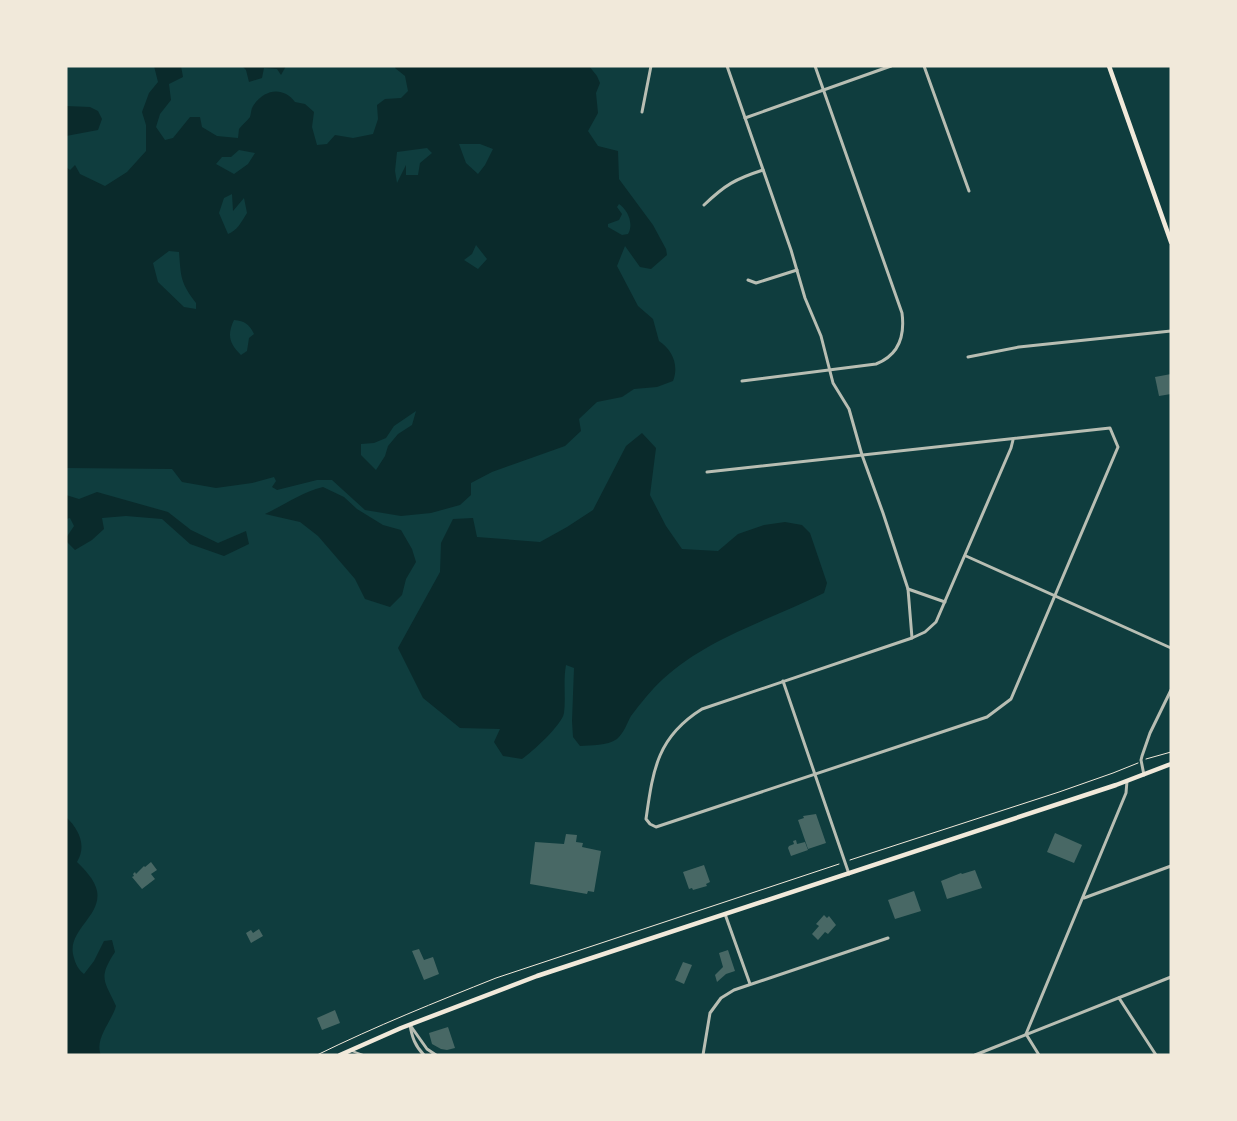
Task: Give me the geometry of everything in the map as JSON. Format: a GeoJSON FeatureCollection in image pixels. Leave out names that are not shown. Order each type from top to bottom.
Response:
{"type":"FeatureCollection","features":[{"type":"Feature","properties":{"kind":"main road"},"geometry":{"type":"LineString","coordinates":[[1108,66],[1171,242]]}},
{"type":"Feature","properties":{"kind":"main road"},"geometry":{"type":"LineString","coordinates":[[340,1055],[410,1025],[537,976],[1127,781],[1171,764]]}},
{"type":"Feature","properties":{"kind":"street"},"geometry":{"type":"LineString","coordinates":[[642,112],[651,66]]}},
{"type":"Feature","properties":{"kind":"street"},"geometry":{"type":"LineString","coordinates":[[727,66],[805,298],[821,336],[833,382],[849,409],[862,455],[884,513],[908,589],[912,638]]}},
{"type":"Feature","properties":{"kind":"street"},"geometry":{"type":"LineString","coordinates":[[742,381],[876,364],[890,356],[900,343],[902,335],[902,313],[815,66]]}},
{"type":"Feature","properties":{"kind":"street"},"geometry":{"type":"LineString","coordinates":[[745,118],[891,66]]}},
{"type":"Feature","properties":{"kind":"street"},"geometry":{"type":"LineString","coordinates":[[924,66],[969,190]]}},
{"type":"Feature","properties":{"kind":"street"},"geometry":{"type":"LineString","coordinates":[[704,205],[727,184],[738,178],[763,170]]}},
{"type":"Feature","properties":{"kind":"street"},"geometry":{"type":"LineString","coordinates":[[748,280],[756,283],[797,270]]}},
{"type":"Feature","properties":{"kind":"street"},"geometry":{"type":"LineString","coordinates":[[968,357],[1020,347],[1171,330]]}},
{"type":"Feature","properties":{"kind":"street"},"geometry":{"type":"LineString","coordinates":[[707,472],[1110,428],[1118,446],[1011,699],[987,717],[656,826],[650,824],[646,819],[652,778],[657,761],[668,740],[676,728],[685,720],[702,709],[912,638],[925,632],[936,622],[966,556],[1013,440]]}},
{"type":"Feature","properties":{"kind":"street"},"geometry":{"type":"LineString","coordinates":[[966,556],[1171,648]]}},
{"type":"Feature","properties":{"kind":"street"},"geometry":{"type":"LineString","coordinates":[[908,589],[945,602]]}},
{"type":"Feature","properties":{"kind":"street"},"geometry":{"type":"LineString","coordinates":[[783,682],[848,874]]}},
{"type":"Feature","properties":{"kind":"street"},"geometry":{"type":"LineString","coordinates":[[1144,775],[1141,760],[1150,733],[1171,690]]}},
{"type":"Feature","properties":{"kind":"street"},"geometry":{"type":"LineString","coordinates":[[1026,1034],[1084,899],[1126,793],[1127,781]]}},
{"type":"Feature","properties":{"kind":"street"},"geometry":{"type":"LineString","coordinates":[[1084,899],[1171,866]]}},
{"type":"Feature","properties":{"kind":"street"},"geometry":{"type":"LineString","coordinates":[[725,914],[750,984]]}},
{"type":"Feature","properties":{"kind":"street"},"geometry":{"type":"LineString","coordinates":[[703,1055],[710,1013],[721,998],[734,990],[750,984],[888,938]]}},
{"type":"Feature","properties":{"kind":"street"},"geometry":{"type":"LineString","coordinates":[[975,1055],[1171,977]]}},
{"type":"Feature","properties":{"kind":"street"},"geometry":{"type":"LineString","coordinates":[[1119,998],[1156,1055]]}},
{"type":"Feature","properties":{"kind":"street"},"geometry":{"type":"LineString","coordinates":[[410,1025],[415,1044],[424,1055]]}},
{"type":"Feature","properties":{"kind":"street"},"geometry":{"type":"LineString","coordinates":[[410,1025],[426,1049],[436,1055]]}},
{"type":"Feature","properties":{"kind":"street"},"geometry":{"type":"LineString","coordinates":[[1026,1034],[1039,1055]]}},
{"type":"Feature","properties":{"kind":"lane"},"geometry":{"type":"LineString","coordinates":[[350,1050],[363,1055]]}},
{"type":"Feature","properties":{"kind":"path"},"geometry":{"type":"LineString","coordinates":[[317,1055],[399,1017],[496,978],[1086,783],[1141,760],[1171,752]]}},
{"type":"Feature","properties":{"kind":"water"},"geometry":{"type":"Polygon","coordinates":[[[154,66],[181,66],[183,77],[169,84],[171,100],[160,114],[156,127],[165,140],[173,138],[190,117],[200,117],[202,127],[217,136],[238,138],[239,129],[250,117],[252,107],[257,100],[268,93],[279,92],[285,93],[295,102],[305,104],[314,112],[312,127],[317,145],[327,144],[335,135],[353,138],[373,134],[378,119],[377,105],[385,99],[401,98],[408,91],[405,76],[395,68],[396,66],[589,66],[600,83],[596,93],[598,113],[588,131],[598,146],[618,151],[619,179],[653,225],[666,249],[667,255],[651,269],[640,267],[625,246],[617,266],[638,306],[653,319],[659,341],[668,349],[674,359],[675,375],[673,381],[657,387],[634,389],[622,397],[597,402],[579,419],[581,431],[565,446],[492,472],[471,483],[471,495],[460,505],[431,513],[401,516],[365,510],[332,480],[317,480],[277,490],[272,487],[276,481],[274,477],[252,483],[216,488],[182,482],[172,469],[66,468],[66,167],[70,170],[75,165],[80,174],[105,186],[127,172],[146,151],[146,125],[142,112],[149,93],[158,82],[154,66]],[[459,144],[466,163],[478,174],[493,149],[480,144],[459,144]],[[427,148],[397,152],[395,171],[397,183],[406,165],[406,175],[418,175],[420,163],[432,153],[427,148]],[[239,150],[231,157],[222,157],[216,164],[234,174],[248,164],[255,153],[239,150]],[[232,194],[224,198],[219,213],[228,234],[231,233],[247,213],[244,198],[233,211],[232,194]],[[619,204],[617,207],[622,214],[619,220],[608,224],[608,227],[622,235],[628,234],[630,222],[627,213],[619,204]],[[476,245],[472,254],[464,260],[478,269],[487,259],[476,245]],[[169,251],[153,263],[158,282],[184,307],[196,309],[196,303],[182,279],[179,252],[169,251]],[[234,320],[230,335],[234,347],[241,355],[247,351],[249,338],[254,334],[246,324],[234,320]],[[416,411],[394,426],[386,438],[374,443],[361,444],[361,455],[376,470],[385,456],[388,446],[398,434],[412,425],[416,411]]]}},
{"type":"Feature","properties":{"kind":"water"},"geometry":{"type":"Polygon","coordinates":[[[242,66],[286,66],[281,75],[277,69],[264,68],[262,78],[249,82],[246,70],[242,66]]]}},
{"type":"Feature","properties":{"kind":"water"},"geometry":{"type":"Polygon","coordinates":[[[66,106],[90,107],[98,111],[102,119],[98,130],[66,136],[66,106]]]}},
{"type":"Feature","properties":{"kind":"water"},"geometry":{"type":"Polygon","coordinates":[[[642,433],[656,448],[650,495],[666,526],[682,549],[718,551],[738,534],[764,525],[785,522],[802,525],[810,533],[827,583],[824,593],[740,630],[681,664],[655,687],[631,716],[619,737],[609,743],[580,746],[573,737],[574,668],[566,665],[564,713],[558,724],[539,745],[522,759],[503,756],[494,742],[500,729],[460,728],[423,698],[398,648],[440,572],[441,543],[453,519],[473,518],[477,537],[540,542],[593,510],[626,446],[642,433]]]}},
{"type":"Feature","properties":{"kind":"water"},"geometry":{"type":"Polygon","coordinates":[[[323,487],[344,497],[357,509],[383,525],[401,530],[412,549],[416,562],[406,579],[402,595],[390,607],[365,599],[355,579],[318,536],[300,522],[265,514],[315,489],[323,487]]]}},
{"type":"Feature","properties":{"kind":"water"},"geometry":{"type":"Polygon","coordinates":[[[97,492],[168,512],[191,530],[218,543],[246,531],[249,544],[224,556],[190,544],[162,519],[126,516],[102,518],[104,529],[92,540],[75,550],[66,541],[74,526],[70,518],[66,519],[66,495],[79,499],[97,492]]]}},
{"type":"Feature","properties":{"kind":"water"},"geometry":{"type":"Polygon","coordinates":[[[66,817],[75,827],[80,838],[81,850],[77,862],[92,879],[97,891],[94,909],[74,940],[74,958],[79,969],[84,974],[94,961],[104,941],[112,940],[115,952],[106,968],[105,979],[116,1006],[102,1036],[99,1049],[101,1055],[66,1055],[66,817]]]}},
{"type":"Feature","properties":{"kind":"building"},"geometry":{"type":"Polygon","coordinates":[[[1171,374],[1171,394],[1159,396],[1155,377],[1171,374]]]}},
{"type":"Feature","properties":{"kind":"building"},"geometry":{"type":"Polygon","coordinates":[[[816,814],[826,843],[808,849],[798,820],[804,818],[803,816],[816,814]]]}},
{"type":"Feature","properties":{"kind":"building"},"geometry":{"type":"Polygon","coordinates":[[[1055,833],[1082,845],[1074,863],[1047,852],[1055,833]]]}},
{"type":"Feature","properties":{"kind":"building"},"geometry":{"type":"Polygon","coordinates":[[[566,834],[577,835],[576,842],[583,843],[582,847],[601,851],[594,892],[588,891],[587,894],[530,884],[535,842],[564,844],[566,834]]]}},
{"type":"Feature","properties":{"kind":"building"},"geometry":{"type":"Polygon","coordinates":[[[796,840],[797,844],[805,842],[808,850],[791,856],[788,848],[796,840]]]}},
{"type":"Feature","properties":{"kind":"building"},"geometry":{"type":"Polygon","coordinates":[[[151,862],[157,870],[151,874],[155,879],[142,889],[132,877],[134,876],[133,874],[135,872],[136,874],[151,862]]]}},
{"type":"Feature","properties":{"kind":"building"},"geometry":{"type":"Polygon","coordinates":[[[704,865],[710,882],[706,884],[707,886],[693,890],[692,888],[689,889],[683,872],[704,865]]]}},
{"type":"Feature","properties":{"kind":"building"},"geometry":{"type":"Polygon","coordinates":[[[975,870],[982,888],[947,899],[941,881],[975,870]]]}},
{"type":"Feature","properties":{"kind":"building"},"geometry":{"type":"Polygon","coordinates":[[[914,891],[921,911],[895,919],[888,900],[914,891]]]}},
{"type":"Feature","properties":{"kind":"building"},"geometry":{"type":"Polygon","coordinates":[[[824,915],[827,918],[829,916],[836,925],[828,934],[825,932],[818,940],[812,934],[819,926],[816,924],[824,915]]]}},
{"type":"Feature","properties":{"kind":"building"},"geometry":{"type":"Polygon","coordinates":[[[259,929],[263,936],[251,943],[246,933],[251,930],[253,933],[259,929]]]}},
{"type":"Feature","properties":{"kind":"building"},"geometry":{"type":"Polygon","coordinates":[[[419,949],[424,960],[433,957],[439,974],[424,980],[412,951],[419,949]]]}},
{"type":"Feature","properties":{"kind":"building"},"geometry":{"type":"Polygon","coordinates":[[[728,950],[735,971],[726,974],[717,982],[715,975],[723,967],[719,953],[728,950]]]}},
{"type":"Feature","properties":{"kind":"building"},"geometry":{"type":"Polygon","coordinates":[[[683,962],[692,965],[684,984],[675,980],[683,962]]]}},
{"type":"Feature","properties":{"kind":"building"},"geometry":{"type":"Polygon","coordinates":[[[335,1010],[340,1023],[322,1030],[317,1018],[335,1010]]]}},
{"type":"Feature","properties":{"kind":"building"},"geometry":{"type":"Polygon","coordinates":[[[448,1027],[455,1048],[441,1049],[432,1044],[429,1033],[448,1027]]]}}]}
